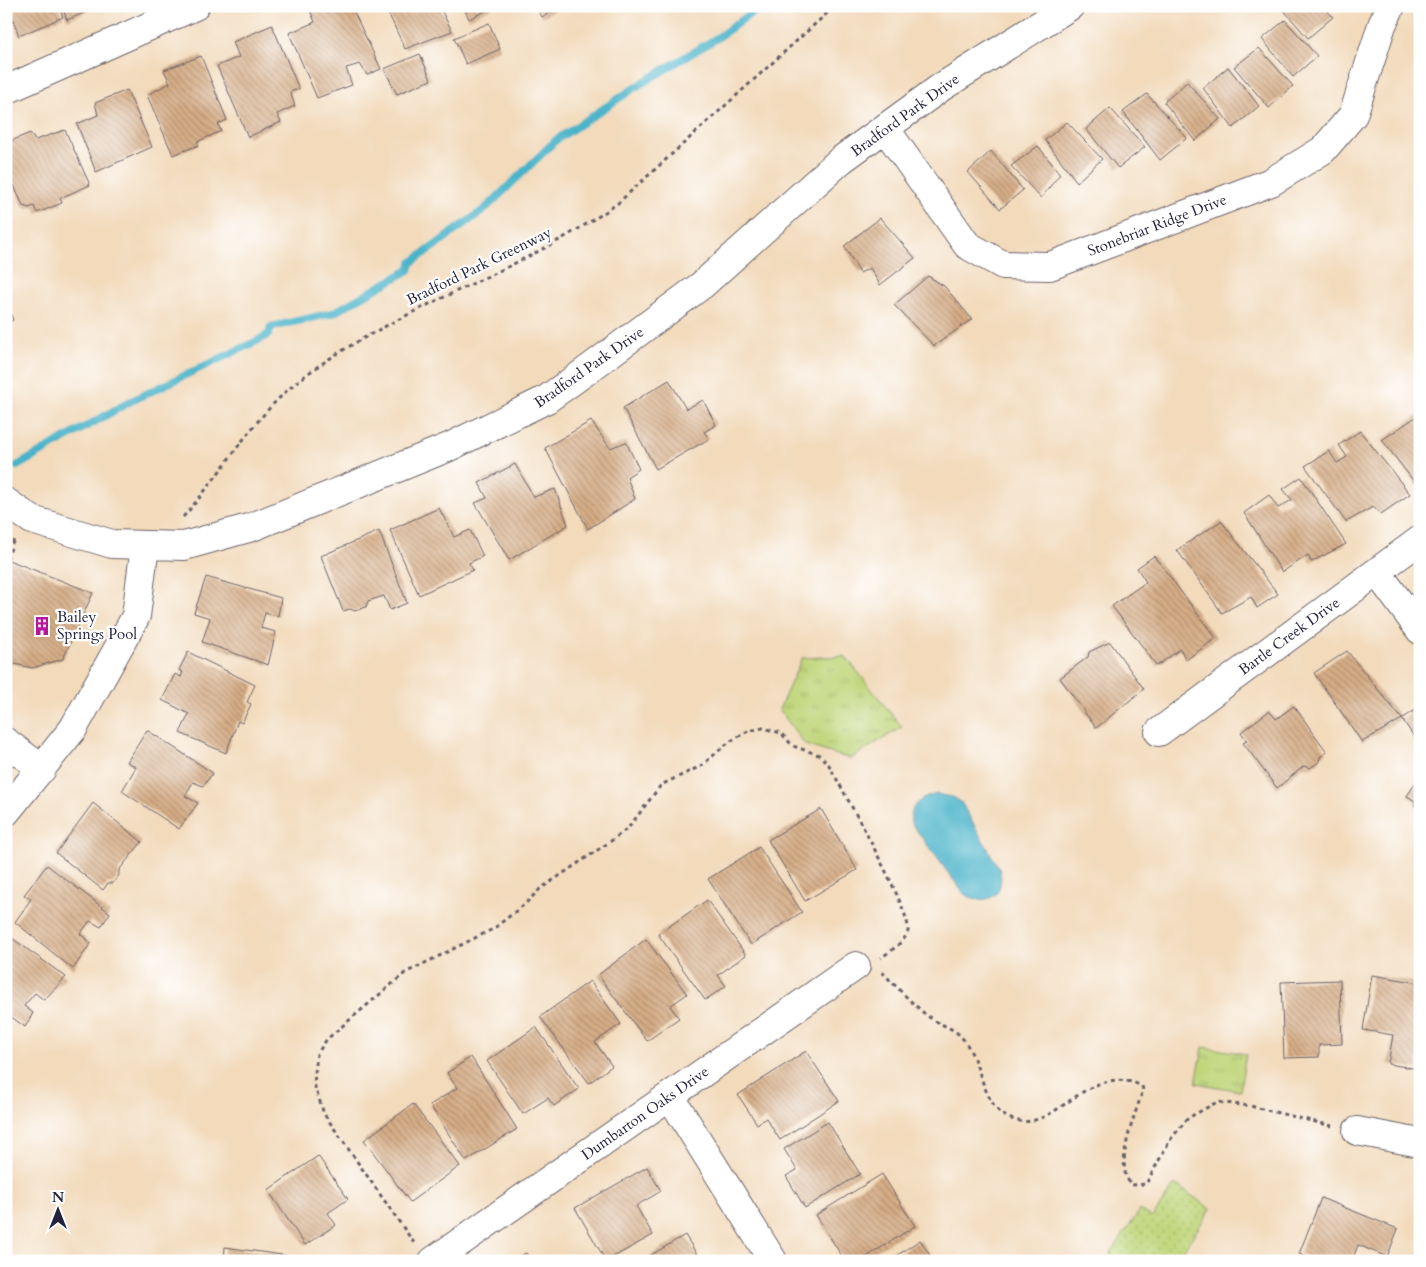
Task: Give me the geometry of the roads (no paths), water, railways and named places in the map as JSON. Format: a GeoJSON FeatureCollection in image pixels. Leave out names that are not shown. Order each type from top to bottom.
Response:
{"type":"FeatureCollection","features":[{"type":"Feature","properties":{"kind":"street","name":"Bradford Park Drive"},"geometry":{"type":"LineString","coordinates":[[6,502],[32,520],[112,544],[178,546],[252,528],[449,447],[547,399],[702,285],[842,160],[940,88],[1070,6]]}},
{"type":"Feature","properties":{"kind":"street","name":"Stonebriar Ridge Drive"},"geometry":{"type":"LineString","coordinates":[[885,128],[967,245],[1003,265],[1050,266],[1271,182],[1323,150],[1353,114],[1382,25],[1391,6]]}},
{"type":"Feature","properties":{"kind":"street"},"geometry":{"type":"LineString","coordinates":[[9,81],[186,8]]}},
{"type":"Feature","properties":{"kind":"street","name":"Bartle Creek Drive"},"geometry":{"type":"LineString","coordinates":[[1159,732],[1420,540]]}},
{"type":"Feature","properties":{"kind":"street"},"geometry":{"type":"LineString","coordinates":[[6,812],[73,729],[136,616],[145,545]]}},
{"type":"Feature","properties":{"kind":"street"},"geometry":{"type":"LineString","coordinates":[[1377,572],[1420,630]]}},
{"type":"Feature","properties":{"kind":"street"},"geometry":{"type":"LineString","coordinates":[[6,742],[42,769]]}},
{"type":"Feature","properties":{"kind":"street","name":"Dumbarton Oaks Drive"},"geometry":{"type":"LineString","coordinates":[[424,1254],[670,1096],[865,965]]}},
{"type":"Feature","properties":{"kind":"street"},"geometry":{"type":"LineString","coordinates":[[670,1096],[773,1261]]}},
{"type":"Feature","properties":{"kind":"street"},"geometry":{"type":"LineString","coordinates":[[1357,1131],[1420,1143]]}},
{"type":"Feature","properties":{"kind":"water"},"geometry":{"type":"Polygon","coordinates":[[[936,794],[953,797],[961,802],[1000,870],[1000,887],[992,897],[980,899],[964,894],[911,823],[912,811],[917,803],[936,794]]]}},
{"type":"Feature","properties":{"kind":"waterway"},"geometry":{"type":"LineString","coordinates":[[17,466],[131,401],[257,341],[269,334],[271,327],[333,313],[409,270],[411,263],[485,209],[556,140],[642,83],[717,38],[761,6]]}},
{"type":"Feature","properties":{"kind":"place","name":"Bailey Springs Pool"},"geometry":{"type":"Point","coordinates":[42,626]}}]}
